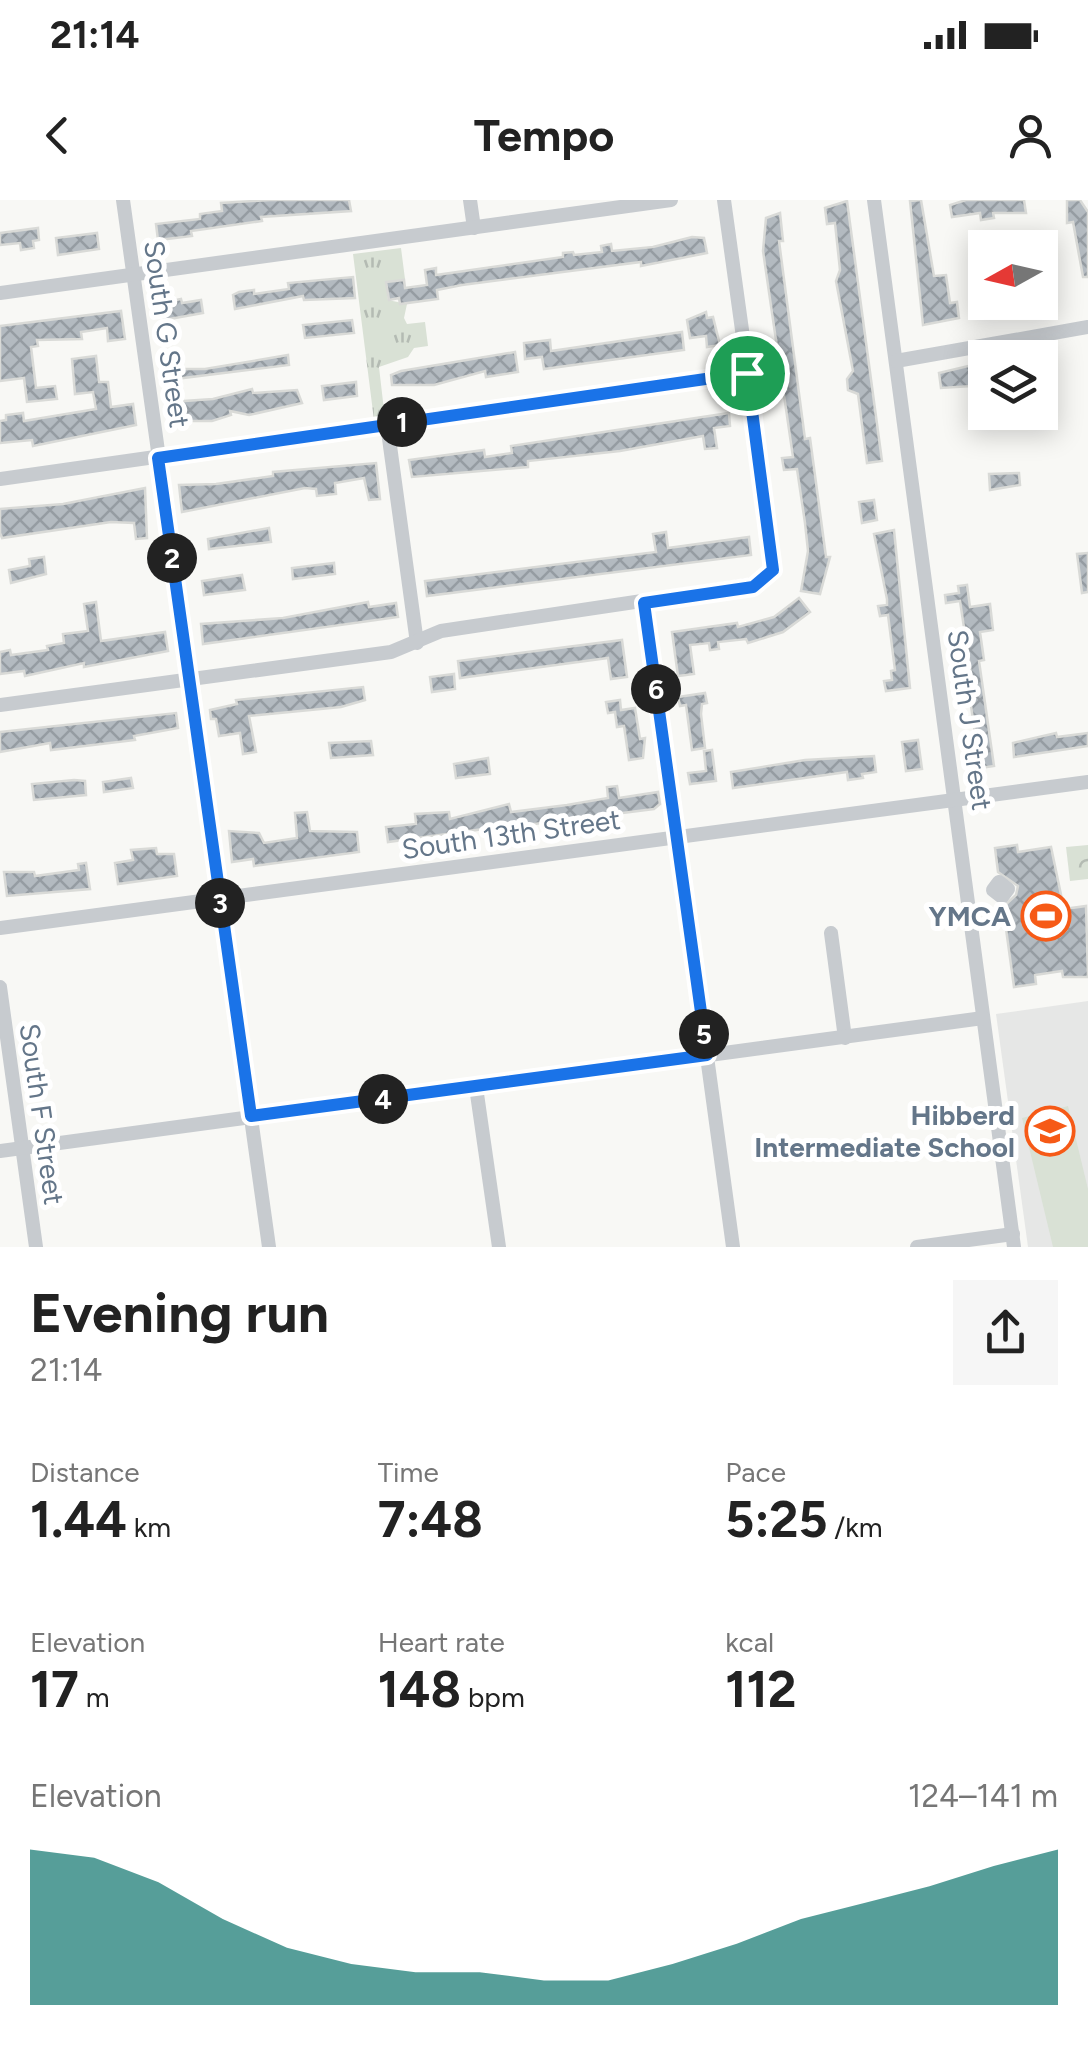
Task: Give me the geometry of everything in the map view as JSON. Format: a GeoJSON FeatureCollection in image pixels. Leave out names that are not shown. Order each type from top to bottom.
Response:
{"type":"FeatureCollection","features":[{"type":"Feature","properties":{"kind":"street","name":"South G Street"},"geometry":{"type":"LineString","coordinates":[[123,200],[269,1247]]}},
{"type":"Feature","properties":{"kind":"street"},"geometry":{"type":"LineString","coordinates":[[470,200],[474,228]]}},
{"type":"Feature","properties":{"kind":"street"},"geometry":{"type":"LineString","coordinates":[[0,293],[671,200]]}},
{"type":"Feature","properties":{"kind":"street"},"geometry":{"type":"LineString","coordinates":[[0,705],[391,652],[442,630],[753,587],[768,578],[774,561],[724,200]]}},
{"type":"Feature","properties":{"kind":"street","name":"South J Street"},"geometry":{"type":"LineString","coordinates":[[874,200],[1014,1240]]}},
{"type":"Feature","properties":{"kind":"street"},"geometry":{"type":"LineString","coordinates":[[896,361],[1088,328]]}},
{"type":"Feature","properties":{"kind":"street"},"geometry":{"type":"LineString","coordinates":[[0,480],[747,373]]}},
{"type":"Feature","properties":{"kind":"street"},"geometry":{"type":"LineString","coordinates":[[387,424],[418,643]]}},
{"type":"Feature","properties":{"kind":"street"},"geometry":{"type":"LineString","coordinates":[[644,603],[733,1247]]}},
{"type":"Feature","properties":{"kind":"street","name":"South 13th Street"},"geometry":{"type":"LineString","coordinates":[[0,928],[1088,782]]}},
{"type":"Feature","properties":{"kind":"street"},"geometry":{"type":"LineString","coordinates":[[831,933],[844,1038]]}},
{"type":"Feature","properties":{"kind":"street","name":"South F Street"},"geometry":{"type":"LineString","coordinates":[[0,987],[36,1247]]}},
{"type":"Feature","properties":{"kind":"street"},"geometry":{"type":"LineString","coordinates":[[0,1151],[984,1018]]}},
{"type":"Feature","properties":{"kind":"street"},"geometry":{"type":"LineString","coordinates":[[476,1088],[498,1247]]}},
{"type":"Feature","properties":{"kind":"street"},"geometry":{"type":"LineString","coordinates":[[916,1247],[1014,1240]]}},
{"type":"Feature","properties":{"kind":"shaded area","name":"Hibberd Intermediate School"},"geometry":{"type":"Polygon","coordinates":[[[1088,1001],[1088,1247],[1028,1247],[996,1014],[1088,1001]]]}},
{"type":"Feature","properties":{"kind":"green space"},"geometry":{"type":"Polygon","coordinates":[[[401,248],[405,279],[386,282],[388,300],[407,304],[407,324],[425,322],[428,346],[414,348],[408,357],[379,367],[385,419],[374,420],[353,254],[401,248]]]}},
{"type":"Feature","properties":{"kind":"green space"},"geometry":{"type":"Polygon","coordinates":[[[1088,845],[1088,879],[1070,881],[1066,847],[1088,845]]]}},
{"type":"Feature","properties":{"kind":"green space"},"geometry":{"type":"Polygon","coordinates":[[[1068,1106],[1088,1189],[1088,1247],[1053,1247],[1022,1118],[1068,1106]]]}},
{"type":"Feature","properties":{"kind":"building"},"geometry":{"type":"Polygon","coordinates":[[[349,200],[351,211],[261,217],[262,221],[158,240],[156,224],[200,219],[200,214],[222,211],[221,203],[349,200]]]}},
{"type":"Feature","properties":{"kind":"building"},"geometry":{"type":"Polygon","coordinates":[[[921,200],[934,276],[946,275],[950,303],[957,302],[959,318],[923,325],[910,201],[921,200]]]}},
{"type":"Feature","properties":{"kind":"building"},"geometry":{"type":"Polygon","coordinates":[[[966,200],[1024,200],[1026,213],[993,213],[994,218],[981,220],[980,213],[952,217],[950,205],[966,200]]]}},
{"type":"Feature","properties":{"kind":"building"},"geometry":{"type":"Polygon","coordinates":[[[1067,200],[1080,200],[1088,212],[1088,277],[1083,277],[1073,222],[1067,223],[1067,200]]]}},
{"type":"Feature","properties":{"kind":"building"},"geometry":{"type":"Polygon","coordinates":[[[847,201],[882,461],[867,463],[858,394],[848,390],[847,379],[853,371],[836,281],[840,270],[835,223],[827,224],[825,208],[847,201]]]}},
{"type":"Feature","properties":{"kind":"building"},"geometry":{"type":"Polygon","coordinates":[[[780,213],[783,241],[779,241],[805,439],[810,438],[826,557],[830,557],[820,594],[801,591],[808,551],[805,523],[797,469],[784,470],[782,458],[793,457],[763,251],[766,218],[780,213]]]}},
{"type":"Feature","properties":{"kind":"building"},"geometry":{"type":"Polygon","coordinates":[[[38,228],[39,240],[33,241],[34,248],[21,250],[20,243],[0,245],[0,233],[38,228]]]}},
{"type":"Feature","properties":{"kind":"building"},"geometry":{"type":"Polygon","coordinates":[[[97,233],[99,249],[58,255],[56,238],[97,233]]]}},
{"type":"Feature","properties":{"kind":"building"},"geometry":{"type":"Polygon","coordinates":[[[692,237],[704,238],[707,253],[641,266],[641,262],[462,285],[437,290],[438,299],[400,304],[399,298],[389,300],[386,282],[404,280],[405,288],[427,285],[425,270],[436,268],[436,275],[563,257],[563,253],[602,252],[601,246],[611,244],[612,251],[653,247],[692,237]]]}},
{"type":"Feature","properties":{"kind":"building"},"geometry":{"type":"Polygon","coordinates":[[[353,277],[355,298],[304,300],[303,296],[235,309],[233,295],[239,292],[254,290],[254,294],[289,289],[288,283],[353,277]]]}},
{"type":"Feature","properties":{"kind":"building"},"geometry":{"type":"Polygon","coordinates":[[[181,299],[182,303],[201,300],[203,313],[164,320],[161,303],[181,299]]]}},
{"type":"Feature","properties":{"kind":"building"},"geometry":{"type":"Polygon","coordinates":[[[121,311],[125,339],[108,341],[107,328],[81,332],[82,339],[37,340],[38,346],[31,347],[36,388],[55,386],[57,399],[27,402],[24,378],[0,381],[0,326],[121,311]]]}},
{"type":"Feature","properties":{"kind":"building"},"geometry":{"type":"Polygon","coordinates":[[[706,312],[707,318],[713,317],[720,345],[707,347],[706,336],[690,338],[687,320],[706,312]]]}},
{"type":"Feature","properties":{"kind":"building"},"geometry":{"type":"Polygon","coordinates":[[[352,320],[354,333],[305,338],[303,325],[352,320]]]}},
{"type":"Feature","properties":{"kind":"building"},"geometry":{"type":"Polygon","coordinates":[[[682,332],[684,350],[544,369],[542,357],[525,359],[524,343],[550,340],[551,351],[682,332]]]}},
{"type":"Feature","properties":{"kind":"building"},"geometry":{"type":"Polygon","coordinates":[[[515,352],[518,372],[486,377],[485,371],[434,385],[392,385],[391,375],[401,371],[515,352]]]}},
{"type":"Feature","properties":{"kind":"building"},"geometry":{"type":"Polygon","coordinates":[[[288,355],[289,365],[167,380],[166,369],[205,369],[288,355]]]}},
{"type":"Feature","properties":{"kind":"building"},"geometry":{"type":"Polygon","coordinates":[[[96,356],[99,382],[108,382],[111,407],[133,404],[136,425],[33,446],[32,440],[0,443],[0,421],[6,420],[6,415],[23,413],[24,421],[96,409],[93,392],[75,394],[72,359],[96,356]]]}},
{"type":"Feature","properties":{"kind":"building"},"geometry":{"type":"Polygon","coordinates":[[[968,366],[968,386],[941,388],[939,373],[968,366]]]}},
{"type":"Feature","properties":{"kind":"building"},"geometry":{"type":"Polygon","coordinates":[[[356,382],[357,396],[324,400],[322,386],[356,382]]]}},
{"type":"Feature","properties":{"kind":"building"},"geometry":{"type":"Polygon","coordinates":[[[252,389],[253,393],[297,390],[302,403],[249,415],[230,411],[231,415],[212,421],[172,421],[170,402],[213,399],[252,389]]]}},
{"type":"Feature","properties":{"kind":"building"},"geometry":{"type":"Polygon","coordinates":[[[729,413],[730,426],[714,428],[717,448],[705,449],[703,436],[620,451],[528,461],[528,467],[412,477],[409,460],[484,450],[485,457],[512,453],[511,446],[729,413]]]}},
{"type":"Feature","properties":{"kind":"building"},"geometry":{"type":"Polygon","coordinates":[[[376,463],[380,499],[369,500],[364,478],[335,483],[336,494],[317,496],[316,489],[305,488],[182,512],[179,485],[216,484],[273,476],[273,472],[376,463]]]}},
{"type":"Feature","properties":{"kind":"building"},"geometry":{"type":"Polygon","coordinates":[[[1019,473],[1020,485],[990,490],[989,474],[1019,473]]]}},
{"type":"Feature","properties":{"kind":"building"},"geometry":{"type":"Polygon","coordinates":[[[145,488],[147,538],[136,539],[134,523],[111,522],[2,538],[0,533],[0,509],[63,504],[145,488]]]}},
{"type":"Feature","properties":{"kind":"building"},"geometry":{"type":"Polygon","coordinates":[[[874,500],[877,520],[862,523],[859,502],[874,500]]]}},
{"type":"Feature","properties":{"kind":"building"},"geometry":{"type":"Polygon","coordinates":[[[269,528],[271,542],[209,549],[208,539],[269,528]]]}},
{"type":"Feature","properties":{"kind":"building"},"geometry":{"type":"Polygon","coordinates":[[[894,530],[910,688],[886,691],[884,681],[892,680],[891,671],[895,670],[888,615],[880,616],[878,606],[887,605],[887,599],[874,534],[894,530]]]}},
{"type":"Feature","properties":{"kind":"building"},"geometry":{"type":"Polygon","coordinates":[[[666,532],[668,548],[749,537],[751,555],[427,596],[425,581],[656,552],[653,534],[666,532]]]}},
{"type":"Feature","properties":{"kind":"building"},"geometry":{"type":"Polygon","coordinates":[[[1088,553],[1088,592],[1082,593],[1077,554],[1088,553]]]}},
{"type":"Feature","properties":{"kind":"building"},"geometry":{"type":"Polygon","coordinates":[[[44,557],[46,574],[11,583],[9,570],[30,566],[29,559],[44,557]]]}},
{"type":"Feature","properties":{"kind":"building"},"geometry":{"type":"Polygon","coordinates":[[[334,563],[335,574],[293,579],[292,568],[334,563]]]}},
{"type":"Feature","properties":{"kind":"building"},"geometry":{"type":"Polygon","coordinates":[[[242,575],[245,590],[204,595],[202,581],[242,575]]]}},
{"type":"Feature","properties":{"kind":"building"},"geometry":{"type":"Polygon","coordinates":[[[967,585],[970,607],[990,604],[993,630],[980,632],[984,660],[979,661],[994,766],[980,768],[969,692],[964,693],[963,682],[972,681],[960,601],[946,603],[945,595],[959,593],[958,586],[967,585]]]}},
{"type":"Feature","properties":{"kind":"building"},"geometry":{"type":"Polygon","coordinates":[[[799,598],[810,612],[783,632],[748,643],[746,639],[718,642],[719,649],[710,650],[709,643],[690,645],[694,674],[678,676],[672,632],[737,623],[738,627],[774,617],[799,598]]]}},
{"type":"Feature","properties":{"kind":"building"},"geometry":{"type":"Polygon","coordinates":[[[96,602],[101,641],[165,632],[168,651],[25,676],[24,671],[0,674],[0,652],[10,650],[11,655],[48,650],[47,646],[64,643],[63,634],[88,631],[84,604],[96,602]]]}},
{"type":"Feature","properties":{"kind":"building"},"geometry":{"type":"Polygon","coordinates":[[[368,602],[369,607],[396,603],[398,617],[203,644],[201,624],[283,618],[368,602]]]}},
{"type":"Feature","properties":{"kind":"building"},"geometry":{"type":"Polygon","coordinates":[[[622,640],[627,677],[611,679],[608,658],[460,678],[458,661],[622,640]]]}},
{"type":"Feature","properties":{"kind":"building"},"geometry":{"type":"Polygon","coordinates":[[[454,674],[455,689],[432,692],[430,677],[454,674]]]}},
{"type":"Feature","properties":{"kind":"building"},"geometry":{"type":"Polygon","coordinates":[[[363,687],[365,700],[341,707],[249,716],[256,752],[243,754],[240,733],[219,736],[216,719],[211,719],[210,710],[237,704],[236,700],[363,687]]]}},
{"type":"Feature","properties":{"kind":"building"},"geometry":{"type":"Polygon","coordinates":[[[705,693],[707,703],[702,704],[701,714],[705,748],[692,750],[686,705],[680,706],[678,697],[705,693]]]}},
{"type":"Feature","properties":{"kind":"building"},"geometry":{"type":"Polygon","coordinates":[[[620,700],[621,710],[635,708],[640,739],[645,738],[643,758],[629,760],[624,726],[617,727],[615,712],[608,713],[606,702],[620,700]]]}},
{"type":"Feature","properties":{"kind":"building"},"geometry":{"type":"Polygon","coordinates":[[[176,713],[178,728],[134,736],[135,740],[51,750],[50,743],[0,752],[0,732],[176,713]]]}},
{"type":"Feature","properties":{"kind":"building"},"geometry":{"type":"Polygon","coordinates":[[[1056,733],[1057,737],[1088,733],[1088,746],[1014,757],[1013,743],[1056,733]]]}},
{"type":"Feature","properties":{"kind":"building"},"geometry":{"type":"Polygon","coordinates":[[[918,740],[922,769],[906,771],[902,742],[918,740]]]}},
{"type":"Feature","properties":{"kind":"building"},"geometry":{"type":"Polygon","coordinates":[[[371,741],[373,755],[331,758],[329,743],[371,741]]]}},
{"type":"Feature","properties":{"kind":"building"},"geometry":{"type":"Polygon","coordinates":[[[712,750],[716,781],[690,784],[688,773],[706,771],[704,751],[712,750]]]}},
{"type":"Feature","properties":{"kind":"building"},"geometry":{"type":"Polygon","coordinates":[[[874,756],[876,772],[862,774],[863,778],[848,780],[847,772],[733,788],[731,772],[805,760],[874,756]]]}},
{"type":"Feature","properties":{"kind":"building"},"geometry":{"type":"Polygon","coordinates":[[[488,758],[490,774],[456,778],[454,764],[488,758]]]}},
{"type":"Feature","properties":{"kind":"building"},"geometry":{"type":"Polygon","coordinates":[[[131,778],[133,788],[104,792],[103,782],[131,778]]]}},
{"type":"Feature","properties":{"kind":"building"},"geometry":{"type":"Polygon","coordinates":[[[85,781],[86,795],[34,800],[32,784],[85,781]]]}},
{"type":"Feature","properties":{"kind":"building"},"geometry":{"type":"Polygon","coordinates":[[[617,786],[619,798],[658,792],[660,804],[654,809],[493,829],[494,833],[485,834],[484,829],[388,842],[386,827],[416,824],[415,814],[449,812],[450,819],[509,804],[511,812],[567,805],[608,798],[607,787],[617,786]]]}},
{"type":"Feature","properties":{"kind":"building"},"geometry":{"type":"Polygon","coordinates":[[[307,812],[310,831],[357,832],[359,852],[254,866],[253,859],[232,862],[229,831],[259,833],[264,843],[297,838],[295,813],[307,812]]]}},
{"type":"Feature","properties":{"kind":"building","name":"YMCA"},"geometry":{"type":"Polygon","coordinates":[[[1017,845],[1018,852],[1051,847],[1064,909],[1086,906],[1088,977],[1063,977],[1062,971],[1035,975],[1036,984],[1014,987],[1003,907],[1016,895],[1018,886],[998,872],[995,848],[1017,845]]]}},
{"type":"Feature","properties":{"kind":"building"},"geometry":{"type":"Polygon","coordinates":[[[156,848],[157,854],[174,854],[177,876],[118,884],[115,863],[133,860],[131,850],[156,848]]]}},
{"type":"Feature","properties":{"kind":"building"},"geometry":{"type":"Polygon","coordinates":[[[86,863],[90,889],[7,896],[4,872],[34,872],[35,876],[79,870],[78,864],[86,863]]]}},
{"type":"Feature","properties":{"kind":"place","name":"YMCA"},"geometry":{"type":"Point","coordinates":[1046,916]}},
{"type":"Feature","properties":{"kind":"place","name":"Hibberd Intermediate School"},"geometry":{"type":"Point","coordinates":[1050,1131]}},
{"type":"Feature","properties":{"kind":"route"},"geometry":{"type":"LineString","coordinates":[[747,373],[773,570],[753,587],[644,603],[707,1055],[251,1116],[158,458],[747,373]]}}]}
